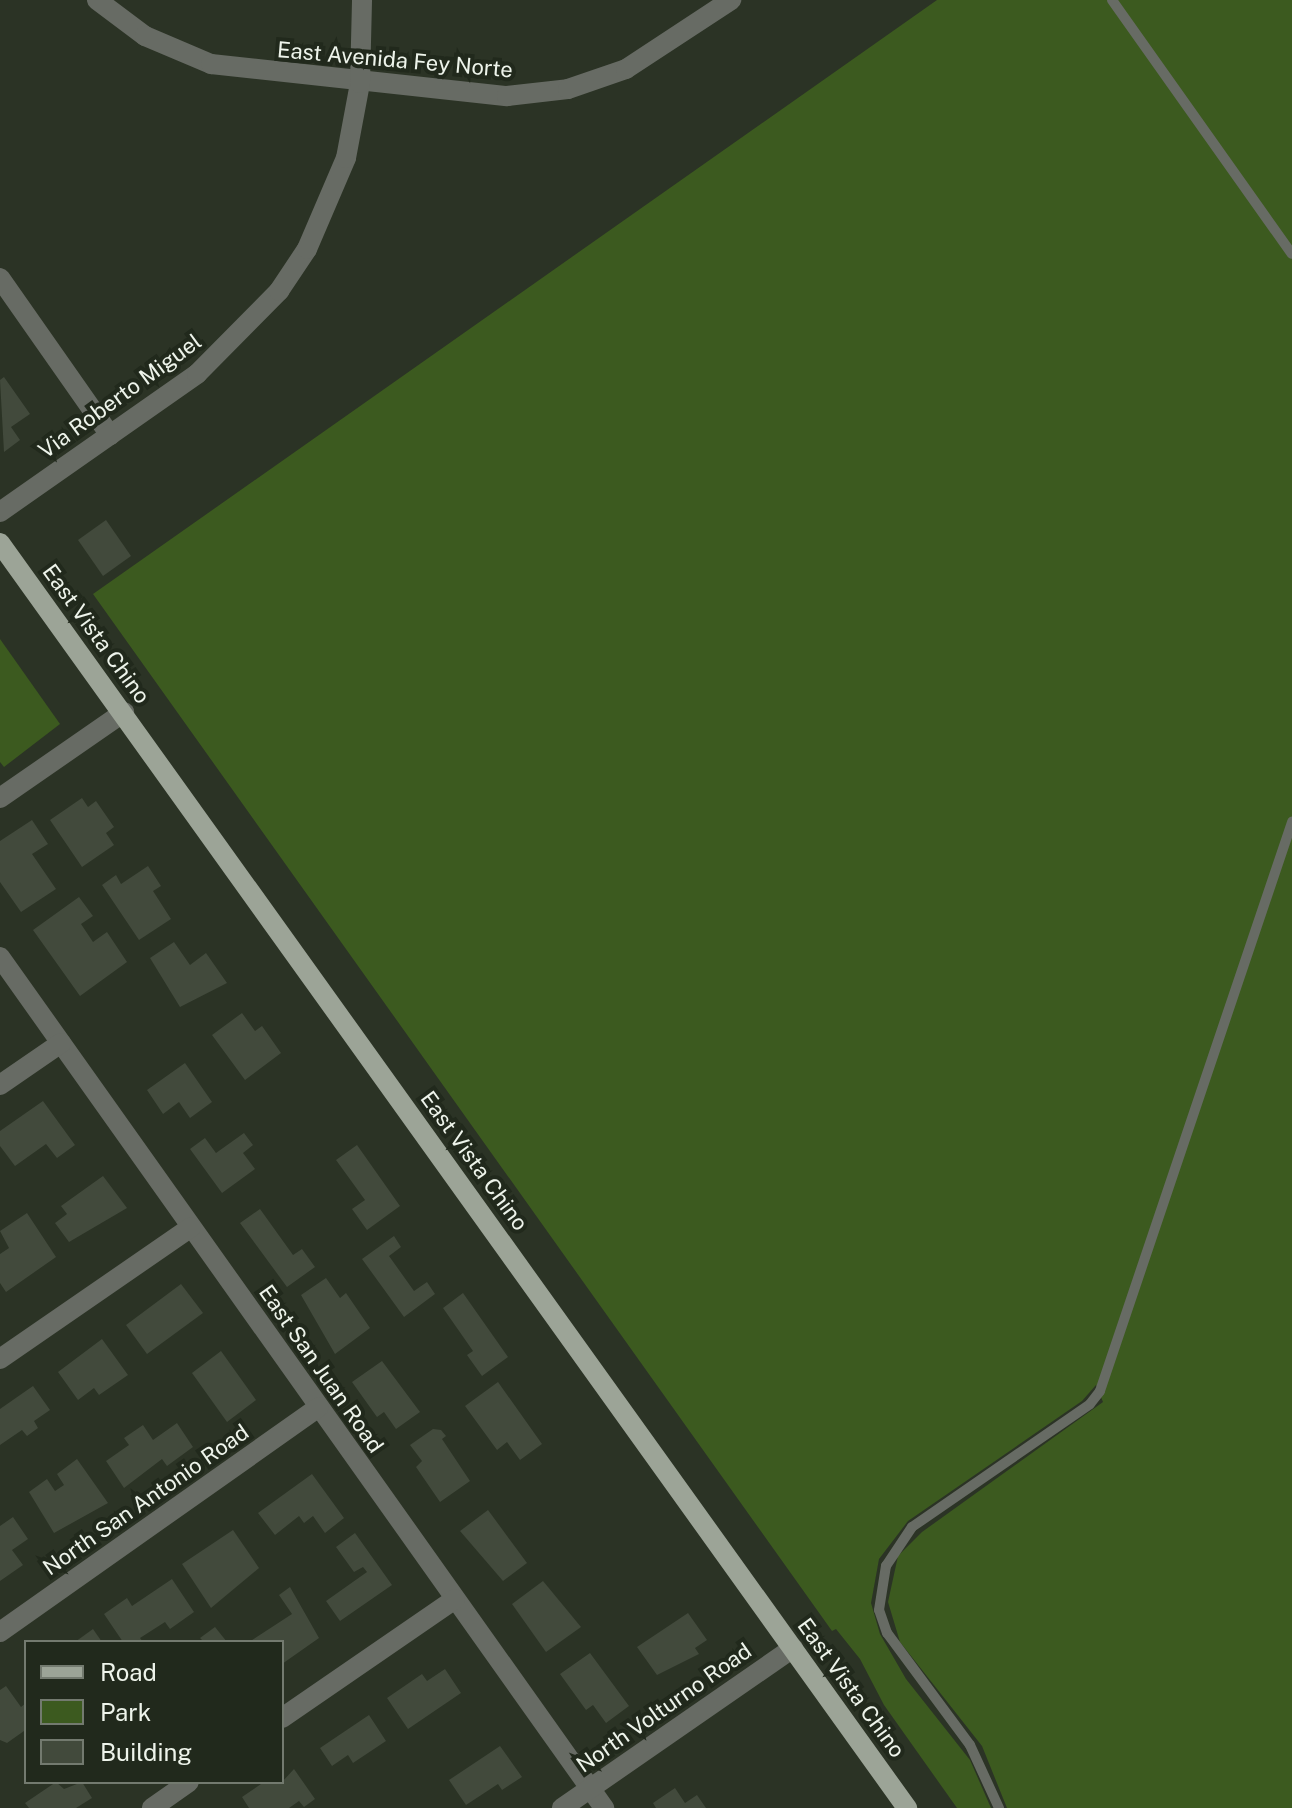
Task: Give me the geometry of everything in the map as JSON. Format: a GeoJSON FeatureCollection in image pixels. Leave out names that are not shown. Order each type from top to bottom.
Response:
{"type":"FeatureCollection","features":[{"type":"Feature","properties":{"kind":"main road","name":"East Vista Chino"},"geometry":{"type":"LineString","coordinates":[[0,543],[907,1808]]}},
{"type":"Feature","properties":{"kind":"street","name":"East Avenida Fey Norte"},"geometry":{"type":"LineString","coordinates":[[97,0],[145,36],[211,64],[360,83],[507,96],[568,89],[626,69],[731,0]]}},
{"type":"Feature","properties":{"kind":"street","name":"Via Roberto Miguel"},"geometry":{"type":"LineString","coordinates":[[0,512],[227,349],[279,291],[330,203],[346,158],[360,83],[362,0]]}},
{"type":"Feature","properties":{"kind":"street"},"geometry":{"type":"LineString","coordinates":[[0,278],[110,435]]}},
{"type":"Feature","properties":{"kind":"street"},"geometry":{"type":"LineString","coordinates":[[0,798],[124,712]]}},
{"type":"Feature","properties":{"kind":"street","name":"East San Juan Road"},"geometry":{"type":"LineString","coordinates":[[0,957],[604,1808]]}},
{"type":"Feature","properties":{"kind":"street"},"geometry":{"type":"LineString","coordinates":[[0,1085],[61,1043]]}},
{"type":"Feature","properties":{"kind":"street"},"geometry":{"type":"LineString","coordinates":[[0,1359],[191,1227]]}},
{"type":"Feature","properties":{"kind":"street","name":"North San Antonio Road"},"geometry":{"type":"LineString","coordinates":[[0,1632],[319,1407]]}},
{"type":"Feature","properties":{"kind":"street"},"geometry":{"type":"LineString","coordinates":[[284,1717],[455,1599]]}},
{"type":"Feature","properties":{"kind":"street","name":"North Volturno Road"},"geometry":{"type":"LineString","coordinates":[[562,1808],[793,1648]]}},
{"type":"Feature","properties":{"kind":"street"},"geometry":{"type":"LineString","coordinates":[[152,1808],[186,1784]]}},
{"type":"Feature","properties":{"kind":"lane"},"geometry":{"type":"LineString","coordinates":[[1112,0],[1292,254]]}},
{"type":"Feature","properties":{"kind":"lane"},"geometry":{"type":"LineString","coordinates":[[999,1808],[970,1745],[887,1633],[879,1610],[886,1566],[912,1527],[1090,1404],[1100,1391],[1292,822]]}},
{"type":"Feature","properties":{"kind":"green space"},"geometry":{"type":"Polygon","coordinates":[[[937,0],[1292,0],[1292,1808],[1007,1808],[982,1746],[900,1642],[888,1602],[898,1556],[922,1532],[1103,1402],[1096,1385],[1082,1401],[908,1521],[879,1559],[871,1603],[880,1634],[906,1679],[970,1760],[991,1808],[957,1808],[884,1705],[860,1659],[836,1629],[832,1631],[93,594],[937,0]]]}},
{"type":"Feature","properties":{"kind":"green space"},"geometry":{"type":"Polygon","coordinates":[[[0,639],[60,724],[4,767],[0,762],[0,639]]]}},
{"type":"Feature","properties":{"kind":"building"},"geometry":{"type":"Polygon","coordinates":[[[4,377],[30,414],[11,427],[20,440],[4,452],[0,380],[4,377]]]}},
{"type":"Feature","properties":{"kind":"building"},"geometry":{"type":"Polygon","coordinates":[[[106,520],[131,556],[103,576],[78,540],[106,520]]]}},
{"type":"Feature","properties":{"kind":"building"},"geometry":{"type":"Polygon","coordinates":[[[82,798],[88,807],[96,801],[114,827],[106,833],[114,845],[82,867],[50,820],[82,798]]]}},
{"type":"Feature","properties":{"kind":"building"},"geometry":{"type":"Polygon","coordinates":[[[32,820],[48,844],[32,854],[56,889],[21,912],[0,882],[0,841],[32,820]]]}},
{"type":"Feature","properties":{"kind":"building"},"geometry":{"type":"Polygon","coordinates":[[[148,866],[161,886],[153,891],[171,919],[139,940],[102,885],[116,875],[121,884],[148,866]]]}},
{"type":"Feature","properties":{"kind":"building"},"geometry":{"type":"Polygon","coordinates":[[[79,897],[93,916],[81,924],[93,942],[107,932],[127,962],[80,996],[33,930],[79,897]]]}},
{"type":"Feature","properties":{"kind":"building"},"geometry":{"type":"Polygon","coordinates":[[[174,942],[190,965],[206,953],[227,983],[180,1007],[150,958],[174,942]]]}},
{"type":"Feature","properties":{"kind":"building"},"geometry":{"type":"Polygon","coordinates":[[[242,1013],[255,1031],[262,1026],[281,1053],[245,1080],[212,1035],[242,1013]]]}},
{"type":"Feature","properties":{"kind":"building"},"geometry":{"type":"Polygon","coordinates":[[[185,1063],[212,1102],[190,1118],[179,1102],[163,1114],[147,1090],[185,1063]]]}},
{"type":"Feature","properties":{"kind":"building"},"geometry":{"type":"Polygon","coordinates":[[[43,1101],[75,1145],[57,1158],[46,1144],[15,1166],[0,1146],[0,1131],[43,1101]]]}},
{"type":"Feature","properties":{"kind":"building"},"geometry":{"type":"Polygon","coordinates":[[[244,1133],[253,1145],[243,1153],[255,1169],[222,1193],[190,1149],[205,1138],[216,1153],[244,1133]]]}},
{"type":"Feature","properties":{"kind":"building"},"geometry":{"type":"Polygon","coordinates":[[[357,1145],[400,1206],[367,1230],[352,1209],[365,1200],[336,1160],[357,1145]]]}},
{"type":"Feature","properties":{"kind":"building"},"geometry":{"type":"Polygon","coordinates":[[[103,1176],[127,1208],[69,1242],[55,1223],[67,1214],[61,1206],[103,1176]]]}},
{"type":"Feature","properties":{"kind":"building"},"geometry":{"type":"Polygon","coordinates":[[[260,1209],[293,1255],[302,1249],[315,1267],[287,1287],[240,1223],[260,1209]]]}},
{"type":"Feature","properties":{"kind":"building"},"geometry":{"type":"Polygon","coordinates":[[[27,1213],[56,1257],[6,1292],[0,1283],[0,1254],[9,1248],[0,1231],[27,1213]]]}},
{"type":"Feature","properties":{"kind":"building"},"geometry":{"type":"Polygon","coordinates":[[[394,1236],[401,1247],[389,1256],[414,1291],[427,1282],[435,1294],[404,1317],[362,1259],[394,1236]]]}},
{"type":"Feature","properties":{"kind":"building"},"geometry":{"type":"Polygon","coordinates":[[[326,1278],[340,1298],[346,1293],[370,1328],[335,1354],[301,1295],[326,1278]]]}},
{"type":"Feature","properties":{"kind":"building"},"geometry":{"type":"Polygon","coordinates":[[[181,1284],[203,1313],[147,1354],[126,1325],[181,1284]]]}},
{"type":"Feature","properties":{"kind":"building"},"geometry":{"type":"Polygon","coordinates":[[[463,1293],[508,1357],[482,1376],[467,1355],[473,1351],[443,1308],[463,1293]]]}},
{"type":"Feature","properties":{"kind":"building"},"geometry":{"type":"Polygon","coordinates":[[[102,1339],[128,1375],[99,1395],[94,1388],[78,1400],[58,1372],[102,1339]]]}},
{"type":"Feature","properties":{"kind":"building"},"geometry":{"type":"Polygon","coordinates":[[[221,1351],[256,1400],[227,1422],[192,1373],[221,1351]]]}},
{"type":"Feature","properties":{"kind":"building"},"geometry":{"type":"Polygon","coordinates":[[[382,1361],[420,1412],[396,1429],[384,1412],[377,1417],[352,1382],[382,1361]]]}},
{"type":"Feature","properties":{"kind":"building"},"geometry":{"type":"Polygon","coordinates":[[[498,1382],[542,1444],[520,1460],[507,1442],[497,1450],[465,1406],[498,1382]]]}},
{"type":"Feature","properties":{"kind":"building"},"geometry":{"type":"Polygon","coordinates":[[[33,1386],[50,1410],[34,1421],[38,1428],[27,1436],[22,1430],[0,1445],[0,1409],[33,1386]]]}},
{"type":"Feature","properties":{"kind":"building"},"geometry":{"type":"Polygon","coordinates":[[[177,1423],[193,1447],[167,1466],[162,1459],[124,1488],[106,1461],[129,1445],[124,1438],[143,1425],[153,1440],[177,1423]]]}},
{"type":"Feature","properties":{"kind":"building"},"geometry":{"type":"Polygon","coordinates":[[[433,1429],[441,1430],[446,1436],[442,1439],[470,1481],[440,1502],[416,1467],[422,1461],[410,1445],[433,1429]]]}},
{"type":"Feature","properties":{"kind":"building"},"geometry":{"type":"Polygon","coordinates":[[[77,1459],[108,1503],[54,1533],[29,1492],[47,1479],[55,1491],[64,1485],[57,1474],[77,1459]]]}},
{"type":"Feature","properties":{"kind":"building"},"geometry":{"type":"Polygon","coordinates":[[[312,1474],[344,1518],[325,1533],[313,1516],[304,1523],[299,1516],[275,1535],[258,1513],[312,1474]]]}},
{"type":"Feature","properties":{"kind":"building"},"geometry":{"type":"Polygon","coordinates":[[[488,1510],[527,1563],[503,1581],[460,1531],[488,1510]]]}},
{"type":"Feature","properties":{"kind":"building"},"geometry":{"type":"Polygon","coordinates":[[[13,1517],[28,1539],[12,1550],[23,1565],[0,1581],[0,1526],[13,1517]]]}},
{"type":"Feature","properties":{"kind":"building"},"geometry":{"type":"Polygon","coordinates":[[[233,1530],[259,1568],[211,1608],[182,1564],[233,1530]]]}},
{"type":"Feature","properties":{"kind":"building"},"geometry":{"type":"Polygon","coordinates":[[[355,1533],[392,1585],[340,1621],[326,1601],[367,1572],[363,1567],[354,1572],[336,1547],[355,1533]]]}},
{"type":"Feature","properties":{"kind":"building"},"geometry":{"type":"Polygon","coordinates":[[[172,1579],[194,1612],[170,1629],[165,1622],[140,1638],[142,1640],[122,1640],[104,1614],[127,1598],[132,1606],[172,1579]]]}},
{"type":"Feature","properties":{"kind":"building"},"geometry":{"type":"Polygon","coordinates":[[[543,1581],[581,1627],[546,1652],[512,1604],[543,1581]]]}},
{"type":"Feature","properties":{"kind":"building"},"geometry":{"type":"Polygon","coordinates":[[[290,1587],[319,1638],[284,1663],[284,1640],[252,1640],[292,1614],[279,1595],[290,1587]]]}},
{"type":"Feature","properties":{"kind":"building"},"geometry":{"type":"Polygon","coordinates":[[[688,1613],[707,1640],[695,1648],[699,1654],[657,1675],[637,1647],[688,1613]]]}},
{"type":"Feature","properties":{"kind":"building"},"geometry":{"type":"Polygon","coordinates":[[[215,1627],[225,1640],[202,1640],[200,1638],[215,1627]]]}},
{"type":"Feature","properties":{"kind":"building"},"geometry":{"type":"Polygon","coordinates":[[[93,1629],[101,1640],[78,1640],[93,1629]]]}},
{"type":"Feature","properties":{"kind":"building"},"geometry":{"type":"Polygon","coordinates":[[[590,1653],[629,1706],[606,1723],[593,1705],[586,1710],[560,1674],[590,1653]]]}},
{"type":"Feature","properties":{"kind":"building"},"geometry":{"type":"Polygon","coordinates":[[[445,1669],[461,1693],[408,1729],[387,1698],[422,1674],[427,1681],[445,1669]]]}},
{"type":"Feature","properties":{"kind":"building"},"geometry":{"type":"Polygon","coordinates":[[[6,1686],[21,1707],[24,1705],[24,1731],[7,1743],[0,1740],[0,1690],[6,1686]]]}},
{"type":"Feature","properties":{"kind":"building"},"geometry":{"type":"Polygon","coordinates":[[[369,1715],[386,1741],[353,1763],[348,1755],[332,1766],[320,1748],[369,1715]]]}},
{"type":"Feature","properties":{"kind":"building"},"geometry":{"type":"Polygon","coordinates":[[[500,1746],[522,1777],[502,1790],[498,1784],[466,1805],[449,1780],[500,1746]]]}},
{"type":"Feature","properties":{"kind":"building"},"geometry":{"type":"Polygon","coordinates":[[[294,1769],[315,1799],[304,1807],[299,1801],[289,1808],[249,1808],[242,1797],[261,1784],[284,1784],[294,1769]]]}},
{"type":"Feature","properties":{"kind":"building"},"geometry":{"type":"Polygon","coordinates":[[[53,1784],[64,1789],[83,1784],[92,1798],[76,1808],[29,1808],[25,1803],[53,1784]]]}},
{"type":"Feature","properties":{"kind":"building"},"geometry":{"type":"Polygon","coordinates":[[[675,1788],[685,1803],[697,1795],[706,1808],[656,1808],[653,1803],[675,1788]]]}}]}
